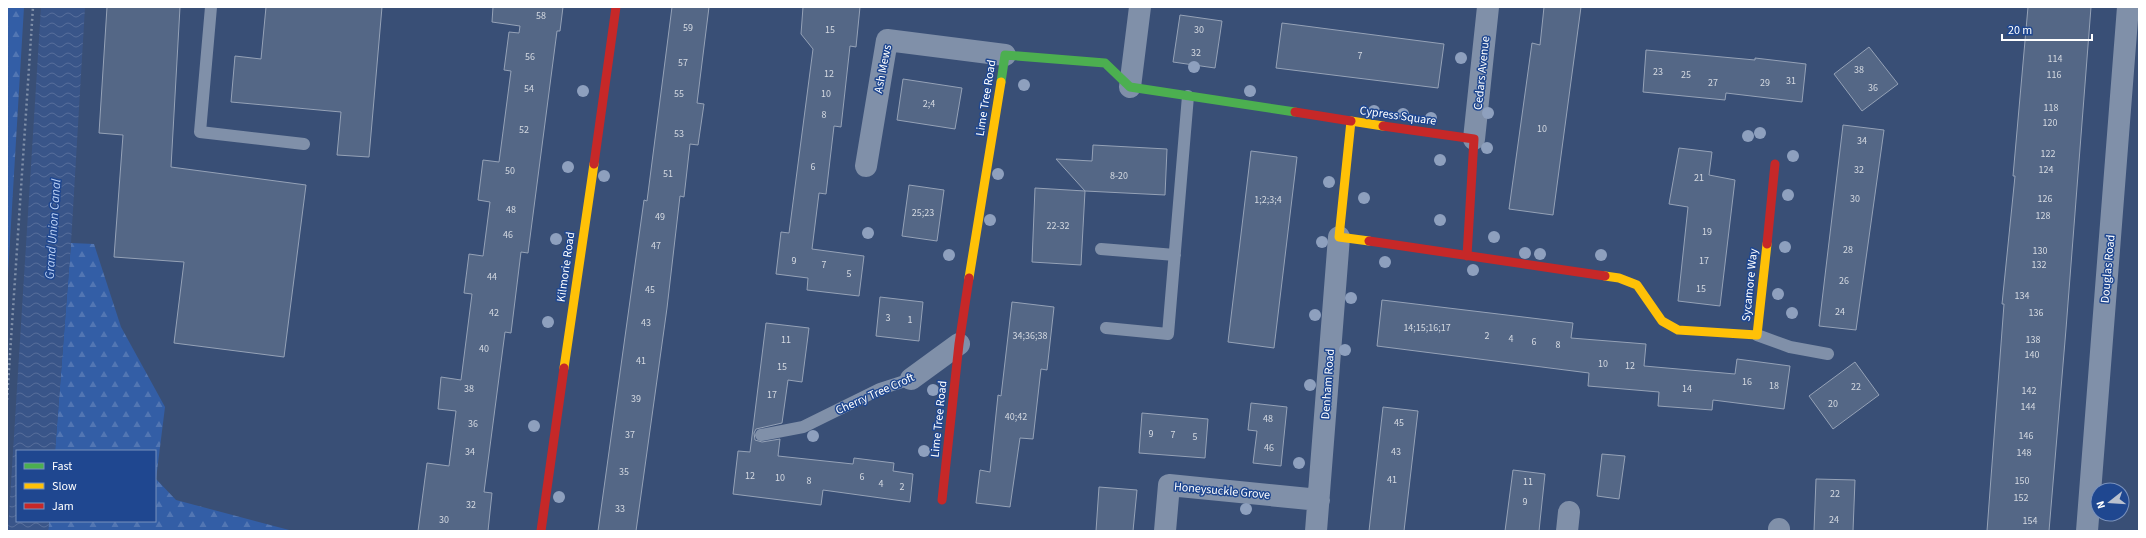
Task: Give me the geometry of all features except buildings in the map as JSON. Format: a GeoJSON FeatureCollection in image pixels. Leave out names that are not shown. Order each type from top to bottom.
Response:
{"type":"FeatureCollection","features":[{"type":"Feature","properties":{"kind":"street","name":"Kilmorie Road"},"geometry":{"type":"LineString","coordinates":[[541,531],[616,7]]}},
{"type":"Feature","properties":{"kind":"street"},"geometry":{"type":"LineString","coordinates":[[1140,7],[1130,87],[1351,121]]}},
{"type":"Feature","properties":{"kind":"street","name":"Cedars Avenue"},"geometry":{"type":"LineString","coordinates":[[1474,139],[1488,7]]}},
{"type":"Feature","properties":{"kind":"street","name":"Douglas Road"},"geometry":{"type":"LineString","coordinates":[[2087,531],[2128,7]]}},
{"type":"Feature","properties":{"kind":"street","name":"Ash Mews"},"geometry":{"type":"LineString","coordinates":[[866,166],[887,40],[1005,55]]}},
{"type":"Feature","properties":{"kind":"street","name":"Lime Tree Road"},"geometry":{"type":"LineString","coordinates":[[942,500],[959,344],[1005,55],[1105,63],[1130,87]]}},
{"type":"Feature","properties":{"kind":"street","name":"Cypress Square"},"geometry":{"type":"LineString","coordinates":[[1339,237],[1351,121],[1474,139]]}},
{"type":"Feature","properties":{"kind":"street"},"geometry":{"type":"LineString","coordinates":[[1339,237],[1467,256],[1474,139]]}},
{"type":"Feature","properties":{"kind":"street","name":"Sycamore Way"},"geometry":{"type":"LineString","coordinates":[[1467,256],[1619,278],[1637,285],[1662,321],[1678,330],[1757,335],[1775,164]]}},
{"type":"Feature","properties":{"kind":"street","name":"Denham Road"},"geometry":{"type":"LineString","coordinates":[[1316,531],[1339,237]]}},
{"type":"Feature","properties":{"kind":"street","name":"Cherry Tree Croft"},"geometry":{"type":"LineString","coordinates":[[911,379],[959,344]]}},
{"type":"Feature","properties":{"kind":"street","name":"Honeysuckle Grove"},"geometry":{"type":"LineString","coordinates":[[1166,531],[1169,485],[1319,500]]}},
{"type":"Feature","properties":{"kind":"lane"},"geometry":{"type":"LineString","coordinates":[[211,7],[200,132],[304,144]]}},
{"type":"Feature","properties":{"kind":"lane"},"geometry":{"type":"LineString","coordinates":[[1106,328],[1168,334],[1188,96]]}},
{"type":"Feature","properties":{"kind":"lane"},"geometry":{"type":"LineString","coordinates":[[1101,249],[1174,255]]}},
{"type":"Feature","properties":{"kind":"lane"},"geometry":{"type":"LineString","coordinates":[[1757,335],[1790,347],[1828,354]]}},
{"type":"Feature","properties":{"kind":"lane","name":"Cherry Tree Croft"},"geometry":{"type":"LineString","coordinates":[[761,435],[803,427],[880,389],[911,379]]}},
{"type":"Feature","properties":{"kind":"path"},"geometry":{"type":"LineString","coordinates":[[7,400],[33,7]]}},
{"type":"Feature","properties":{"kind":"green space"},"geometry":{"type":"Polygon","coordinates":[[[7,7],[24,7],[7,291],[7,7]]]}},
{"type":"Feature","properties":{"kind":"green space"},"geometry":{"type":"Polygon","coordinates":[[[71,243],[94,244],[121,327],[165,407],[156,479],[156,450],[55,450],[71,243]]]}},
{"type":"Feature","properties":{"kind":"green space"},"geometry":{"type":"Polygon","coordinates":[[[156,479],[176,500],[293,531],[48,531],[49,522],[156,522],[156,479]]]}},
{"type":"Feature","properties":{"kind":"water","name":"Grand Union Canal"},"geometry":{"type":"Polygon","coordinates":[[[41,7],[85,7],[71,243],[55,450],[16,450],[16,522],[49,522],[48,531],[8,531],[41,7]]]}},
{"type":"Feature","properties":{"kind":"traffic: fast"},"geometry":{"type":"LineString","coordinates":[[1001,82],[1005,55],[1105,63],[1130,87],[1295,112]]}},
{"type":"Feature","properties":{"kind":"traffic: slow"},"geometry":{"type":"LineString","coordinates":[[969,278],[1001,82]]}},
{"type":"Feature","properties":{"kind":"traffic: slow"},"geometry":{"type":"LineString","coordinates":[[1369,241],[1339,237],[1351,121],[1383,126]]}},
{"type":"Feature","properties":{"kind":"traffic: slow"},"geometry":{"type":"LineString","coordinates":[[564,368],[594,164]]}},
{"type":"Feature","properties":{"kind":"traffic: slow"},"geometry":{"type":"LineString","coordinates":[[1605,276],[1619,278],[1637,285],[1662,321],[1678,330],[1757,335],[1767,244]]}},
{"type":"Feature","properties":{"kind":"traffic: jam"},"geometry":{"type":"LineString","coordinates":[[594,164],[616,7]]}},
{"type":"Feature","properties":{"kind":"traffic: jam"},"geometry":{"type":"LineString","coordinates":[[1295,112],[1351,121]]}},
{"type":"Feature","properties":{"kind":"traffic: jam"},"geometry":{"type":"LineString","coordinates":[[1383,126],[1474,139],[1467,256]]}},
{"type":"Feature","properties":{"kind":"traffic: jam"},"geometry":{"type":"LineString","coordinates":[[1767,244],[1775,164]]}},
{"type":"Feature","properties":{"kind":"traffic: jam"},"geometry":{"type":"LineString","coordinates":[[1369,241],[1605,276]]}},
{"type":"Feature","properties":{"kind":"traffic: jam"},"geometry":{"type":"LineString","coordinates":[[942,500],[959,344],[969,278]]}},
{"type":"Feature","properties":{"kind":"traffic: jam"},"geometry":{"type":"LineString","coordinates":[[541,531],[564,368]]}}]}
